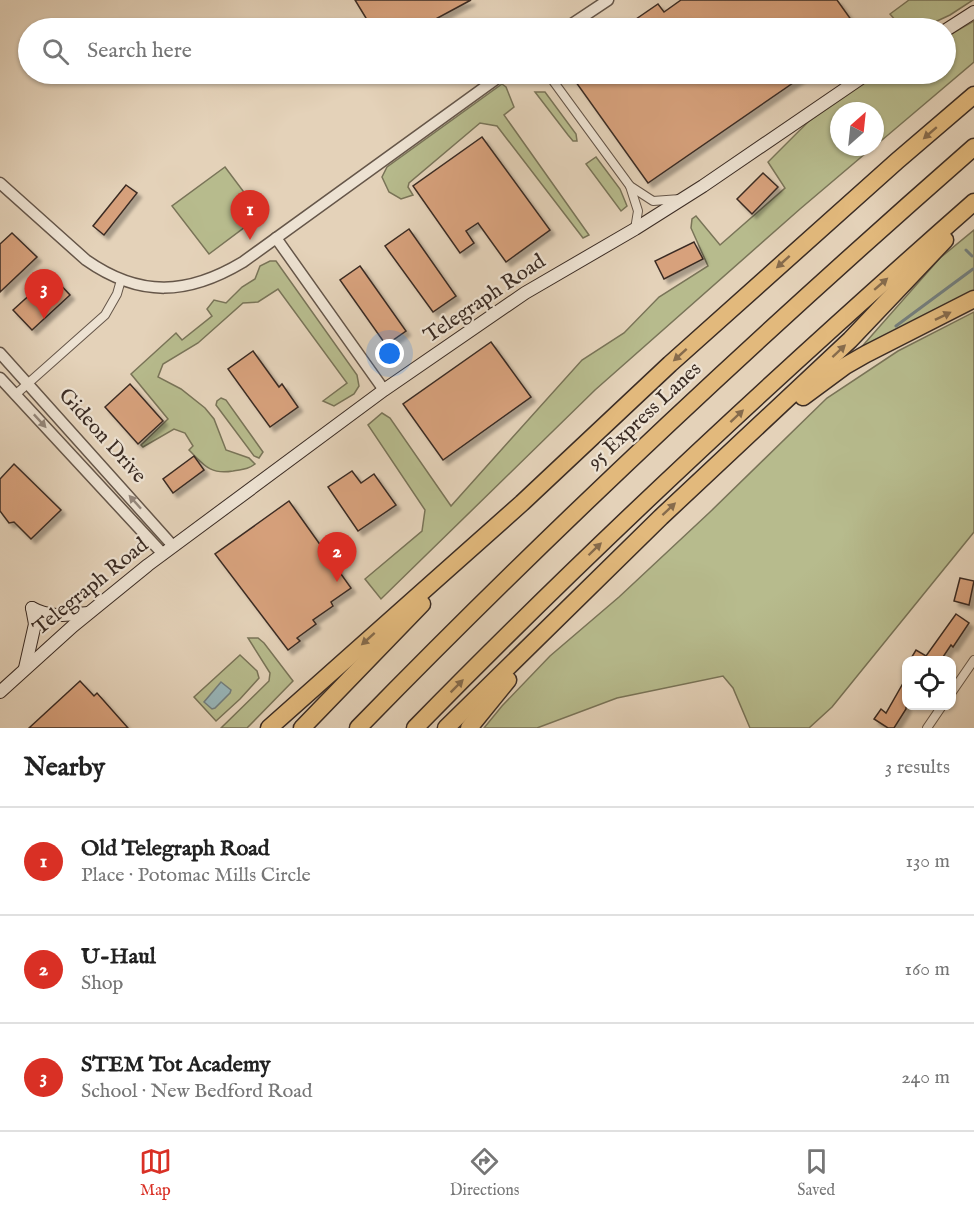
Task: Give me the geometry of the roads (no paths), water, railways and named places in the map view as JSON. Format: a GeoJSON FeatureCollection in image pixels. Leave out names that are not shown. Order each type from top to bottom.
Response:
{"type":"FeatureCollection","features":[{"type":"Feature","properties":{"kind":"highway"},"geometry":{"type":"LineString","coordinates":[[268,728],[522,503],[670,364],[974,95]]}},
{"type":"Feature","properties":{"kind":"highway","name":"95 Express Lanes"},"geometry":{"type":"LineString","coordinates":[[358,728],[479,605],[684,409],[837,268],[974,147]]}},
{"type":"Feature","properties":{"kind":"highway"},"geometry":{"type":"LineString","coordinates":[[415,728],[575,568],[871,292],[974,202]]}},
{"type":"Feature","properties":{"kind":"highway"},"geometry":{"type":"LineString","coordinates":[[446,728],[597,579],[850,340],[974,208]]}},
{"type":"Feature","properties":{"kind":"highway"},"geometry":{"type":"LineString","coordinates":[[735,448],[845,366],[974,299]]}},
{"type":"Feature","properties":{"kind":"highway"},"geometry":{"type":"LineString","coordinates":[[302,728],[522,503]]}},
{"type":"Feature","properties":{"kind":"highway"},"geometry":{"type":"LineString","coordinates":[[469,728],[501,687],[597,579]]}},
{"type":"Feature","properties":{"kind":"main road"},"geometry":{"type":"LineString","coordinates":[[956,23],[974,12]]}},
{"type":"Feature","properties":{"kind":"main road","name":"Telegraph Road"},"geometry":{"type":"LineString","coordinates":[[0,692],[88,612],[384,390],[525,293],[684,198],[853,84]]}},
{"type":"Feature","properties":{"kind":"main road"},"geometry":{"type":"LineString","coordinates":[[25,668],[35,624],[32,608],[52,616],[88,612]]}},
{"type":"Feature","properties":{"kind":"street"},"geometry":{"type":"LineString","coordinates":[[581,18],[608,0]]}},
{"type":"Feature","properties":{"kind":"street"},"geometry":{"type":"LineString","coordinates":[[0,183],[86,260],[121,280],[155,287],[191,285],[219,276],[276,238],[489,84]]}},
{"type":"Feature","properties":{"kind":"street"},"geometry":{"type":"LineString","coordinates":[[555,84],[630,186],[638,211],[635,229]]}},
{"type":"Feature","properties":{"kind":"street"},"geometry":{"type":"LineString","coordinates":[[630,186],[653,201],[684,198]]}},
{"type":"Feature","properties":{"kind":"street"},"geometry":{"type":"LineString","coordinates":[[276,238],[384,390]]}},
{"type":"Feature","properties":{"kind":"street"},"geometry":{"type":"LineString","coordinates":[[15,394],[105,315],[117,294],[121,280]]}},
{"type":"Feature","properties":{"kind":"street","name":"Gideon Drive"},"geometry":{"type":"LineString","coordinates":[[0,353],[154,522],[168,550]]}},
{"type":"Feature","properties":{"kind":"street","name":"Gideon Drive"},"geometry":{"type":"LineString","coordinates":[[0,378],[168,550]]}},
{"type":"Feature","properties":{"kind":"street"},"geometry":{"type":"LineString","coordinates":[[956,685],[974,660]]}},
{"type":"Feature","properties":{"kind":"street"},"geometry":{"type":"LineString","coordinates":[[927,728],[939,710]]}},
{"type":"Feature","properties":{"kind":"water"},"geometry":{"type":"Polygon","coordinates":[[[221,682],[231,690],[230,693],[212,709],[204,702],[221,682]]]}},
{"type":"Feature","properties":{"kind":"waterway"},"geometry":{"type":"LineString","coordinates":[[966,250],[972,256]]}},
{"type":"Feature","properties":{"kind":"waterway"},"geometry":{"type":"LineString","coordinates":[[896,326],[973,269]]}},
{"type":"Feature","properties":{"kind":"place","name":"Old Telegraph Road"},"geometry":{"type":"Point","coordinates":[250,240]}},
{"type":"Feature","properties":{"kind":"place","name":"STEM Tot Academy"},"geometry":{"type":"Point","coordinates":[44,319]}},
{"type":"Feature","properties":{"kind":"place","name":"U-Haul"},"geometry":{"type":"Point","coordinates":[337,582]}}]}
